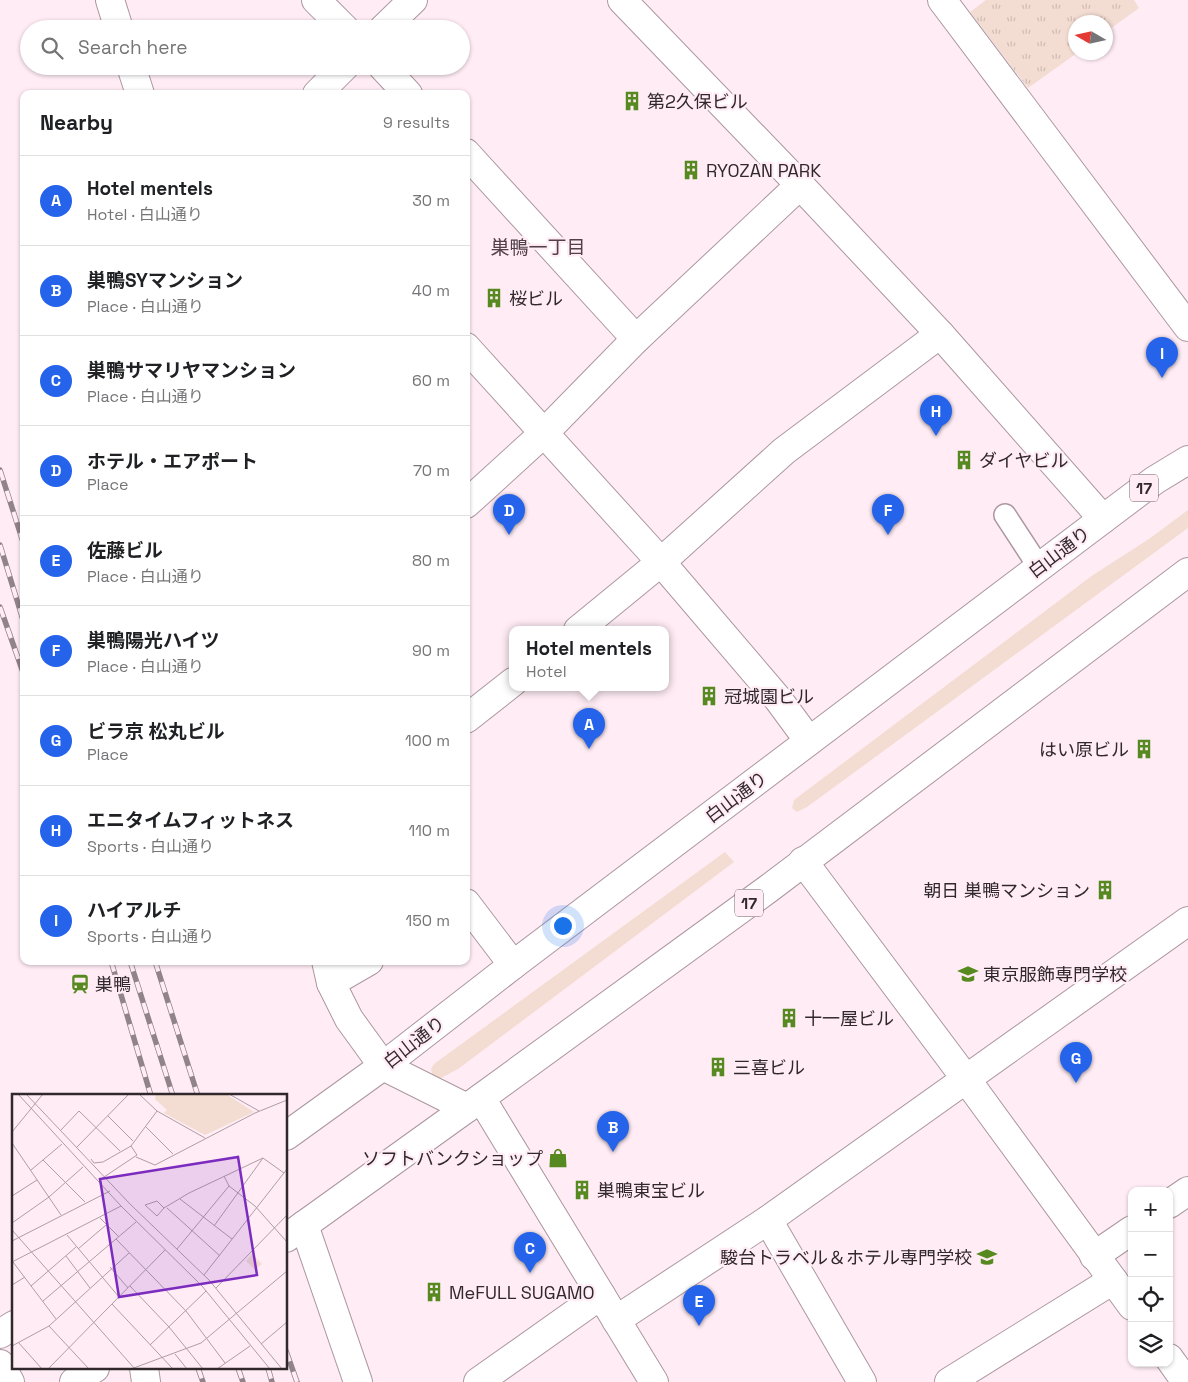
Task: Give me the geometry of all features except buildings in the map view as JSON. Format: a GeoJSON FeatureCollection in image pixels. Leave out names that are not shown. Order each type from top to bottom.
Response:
{"type":"FeatureCollection","features":[{"type":"Feature","properties":{"kind":"main road"},"geometry":{"type":"LineString","coordinates":[[110,0],[117,20]]}},
{"type":"Feature","properties":{"kind":"main road"},"geometry":{"type":"LineString","coordinates":[[316,0],[336,20]]}},
{"type":"Feature","properties":{"kind":"main road"},"geometry":{"type":"LineString","coordinates":[[393,20],[413,0]]}},
{"type":"Feature","properties":{"kind":"main road"},"geometry":{"type":"LineString","coordinates":[[622,0],[800,184],[940,334],[1012,428],[1103,519]]}},
{"type":"Feature","properties":{"kind":"main road"},"geometry":{"type":"LineString","coordinates":[[942,0],[1188,327]]}},
{"type":"Feature","properties":{"kind":"main road"},"geometry":{"type":"LineString","coordinates":[[134,75],[139,90]]}},
{"type":"Feature","properties":{"kind":"main road"},"geometry":{"type":"LineString","coordinates":[[321,90],[336,75]]}},
{"type":"Feature","properties":{"kind":"main road"},"geometry":{"type":"LineString","coordinates":[[390,75],[404,90]]}},
{"type":"Feature","properties":{"kind":"main road"},"geometry":{"type":"LineString","coordinates":[[470,157],[636,339]]}},
{"type":"Feature","properties":{"kind":"main road"},"geometry":{"type":"LineString","coordinates":[[470,500],[544,434],[636,339],[800,184]]}},
{"type":"Feature","properties":{"kind":"main road"},"geometry":{"type":"LineString","coordinates":[[583,626],[661,562],[784,451],[940,334]]}},
{"type":"Feature","properties":{"kind":"main road"},"geometry":{"type":"LineString","coordinates":[[470,351],[661,562],[778,699],[809,741]]}},
{"type":"Feature","properties":{"kind":"main road","name":"白山通り"},"geometry":{"type":"LineString","coordinates":[[288,1135],[383,1066],[513,964],[1155,480],[1188,460]]}},
{"type":"Feature","properties":{"kind":"main road","name":"17"},"geometry":{"type":"LineString","coordinates":[[295,1231],[768,889],[1188,572]]}},
{"type":"Feature","properties":{"kind":"main road"},"geometry":{"type":"LineString","coordinates":[[470,717],[509,685]]}},
{"type":"Feature","properties":{"kind":"main road"},"geometry":{"type":"LineString","coordinates":[[803,861],[1128,1301]]}},
{"type":"Feature","properties":{"kind":"main road"},"geometry":{"type":"LineString","coordinates":[[470,908],[513,964]]}},
{"type":"Feature","properties":{"kind":"main road"},"geometry":{"type":"LineString","coordinates":[[616,1320],[768,1220],[1188,921]]}},
{"type":"Feature","properties":{"kind":"main road"},"geometry":{"type":"LineString","coordinates":[[354,965],[328,972],[349,1019],[383,1066],[474,1103],[601,1295],[654,1382]]}},
{"type":"Feature","properties":{"kind":"main road"},"geometry":{"type":"LineString","coordinates":[[1173,1201],[1188,1191]]}},
{"type":"Feature","properties":{"kind":"main road"},"geometry":{"type":"LineString","coordinates":[[768,1220],[862,1382]]}},
{"type":"Feature","properties":{"kind":"main road"},"geometry":{"type":"LineString","coordinates":[[295,1231],[358,1382]]}},
{"type":"Feature","properties":{"kind":"main road"},"geometry":{"type":"LineString","coordinates":[[1094,1256],[1129,1232]]}},
{"type":"Feature","properties":{"kind":"main road"},"geometry":{"type":"LineString","coordinates":[[949,1382],[1113,1280]]}},
{"type":"Feature","properties":{"kind":"main road"},"geometry":{"type":"LineString","coordinates":[[478,1382],[601,1295]]}},
{"type":"Feature","properties":{"kind":"main road"},"geometry":{"type":"LineString","coordinates":[[0,1334],[12,1326]]}},
{"type":"Feature","properties":{"kind":"main road"},"geometry":{"type":"LineString","coordinates":[[0,1364],[10,1382]]}},
{"type":"Feature","properties":{"kind":"main road"},"geometry":{"type":"LineString","coordinates":[[1173,1364],[1186,1382]]}},
{"type":"Feature","properties":{"kind":"main road"},"geometry":{"type":"LineString","coordinates":[[74,1382],[92,1370]]}},
{"type":"Feature","properties":{"kind":"lane"},"geometry":{"type":"LineString","coordinates":[[1005,515],[1039,567]]}},
{"type":"Feature","properties":{"kind":"green space"},"geometry":{"type":"Polygon","coordinates":[[[986,0],[1134,0],[1139,8],[1113,27],[1113,15],[1068,15],[1068,59],[1028,88],[970,12],[986,0]]]}},
{"type":"Feature","properties":{"kind":"green space"},"geometry":{"type":"Polygon","coordinates":[[[1188,510],[1188,528],[807,807],[797,812],[792,808],[794,800],[1093,575],[1149,539],[1188,510]]]}},
{"type":"Feature","properties":{"kind":"green space"},"geometry":{"type":"Polygon","coordinates":[[[725,852],[734,862],[458,1069],[439,1079],[433,1076],[431,1069],[434,1064],[725,852]]]}},
{"type":"Feature","properties":{"kind":"railway"},"geometry":{"type":"LineString","coordinates":[[0,470],[20,532]]}},
{"type":"Feature","properties":{"kind":"railway"},"geometry":{"type":"LineString","coordinates":[[0,545],[20,610]]}},
{"type":"Feature","properties":{"kind":"railway"},"geometry":{"type":"LineString","coordinates":[[0,607],[20,664]]}},
{"type":"Feature","properties":{"kind":"railway"},"geometry":{"type":"LineString","coordinates":[[112,965],[150,1094]]}},
{"type":"Feature","properties":{"kind":"railway"},"geometry":{"type":"LineString","coordinates":[[131,965],[172,1094]]}},
{"type":"Feature","properties":{"kind":"railway"},"geometry":{"type":"LineString","coordinates":[[156,965],[197,1094]]}},
{"type":"Feature","properties":{"kind":"railway"},"geometry":{"type":"LineString","coordinates":[[288,1357],[297,1382]]}},
{"type":"Feature","properties":{"kind":"railway"},"geometry":{"type":"LineString","coordinates":[[199,1370],[203,1382]]}},
{"type":"Feature","properties":{"kind":"railway"},"geometry":{"type":"LineString","coordinates":[[239,1370],[243,1382]]}},
{"type":"Feature","properties":{"kind":"railway"},"geometry":{"type":"LineString","coordinates":[[269,1370],[272,1382]]}},
{"type":"Feature","properties":{"kind":"place","name":"第2久保ビル"},"geometry":{"type":"Point","coordinates":[632,101]}},
{"type":"Feature","properties":{"kind":"place","name":"RYOZAN PARK"},"geometry":{"type":"Point","coordinates":[691,170]}},
{"type":"Feature","properties":{"kind":"place","name":"桜ビル"},"geometry":{"type":"Point","coordinates":[494,298]}},
{"type":"Feature","properties":{"kind":"place","name":"ハイアルチ"},"geometry":{"type":"Point","coordinates":[1162,378]}},
{"type":"Feature","properties":{"kind":"place","name":"エニタイムフィットネス"},"geometry":{"type":"Point","coordinates":[936,436]}},
{"type":"Feature","properties":{"kind":"place","name":"ダイヤビル"},"geometry":{"type":"Point","coordinates":[964,460]}},
{"type":"Feature","properties":{"kind":"place","name":"ホテル・エアポート"},"geometry":{"type":"Point","coordinates":[509,535]}},
{"type":"Feature","properties":{"kind":"place","name":"巣鴨陽光ハイツ"},"geometry":{"type":"Point","coordinates":[888,535]}},
{"type":"Feature","properties":{"kind":"place","name":"冠城園ビル"},"geometry":{"type":"Point","coordinates":[709,696]}},
{"type":"Feature","properties":{"kind":"place","name":"Hotel mentels"},"geometry":{"type":"Point","coordinates":[589,749]}},
{"type":"Feature","properties":{"kind":"place","name":"はい原ビル"},"geometry":{"type":"Point","coordinates":[1144,749]}},
{"type":"Feature","properties":{"kind":"place","name":"朝日 巣鴨マンション"},"geometry":{"type":"Point","coordinates":[1105,890]}},
{"type":"Feature","properties":{"kind":"place","name":"東京服飾専門学校"},"geometry":{"type":"Point","coordinates":[968,974]}},
{"type":"Feature","properties":{"kind":"place","name":"巣鴨"},"geometry":{"type":"Point","coordinates":[80,984]}},
{"type":"Feature","properties":{"kind":"place","name":"十一屋ビル"},"geometry":{"type":"Point","coordinates":[789,1018]}},
{"type":"Feature","properties":{"kind":"place","name":"三喜ビル"},"geometry":{"type":"Point","coordinates":[718,1067]}},
{"type":"Feature","properties":{"kind":"place","name":"ビラ京 松丸ビル"},"geometry":{"type":"Point","coordinates":[1076,1083]}},
{"type":"Feature","properties":{"kind":"place","name":"巣鴨SYマンション"},"geometry":{"type":"Point","coordinates":[613,1152]}},
{"type":"Feature","properties":{"kind":"place","name":"ソフトバンクショップ"},"geometry":{"type":"Point","coordinates":[558,1158]}},
{"type":"Feature","properties":{"kind":"place","name":"巣鴨東宝ビル"},"geometry":{"type":"Point","coordinates":[582,1190]}},
{"type":"Feature","properties":{"kind":"place","name":"駿台トラベル＆ホテル専門学校"},"geometry":{"type":"Point","coordinates":[987,1257]}},
{"type":"Feature","properties":{"kind":"place","name":"巣鴨サマリヤマンション"},"geometry":{"type":"Point","coordinates":[530,1273]}},
{"type":"Feature","properties":{"kind":"place","name":"MeFULL SUGAMO"},"geometry":{"type":"Point","coordinates":[434,1292]}},
{"type":"Feature","properties":{"kind":"place","name":"佐藤ビル"},"geometry":{"type":"Point","coordinates":[699,1326]}},
{"type":"Feature","properties":{"kind":"district","name":"巣鴨一丁目"},"geometry":{"type":"Point","coordinates":[538,247]}}]}
